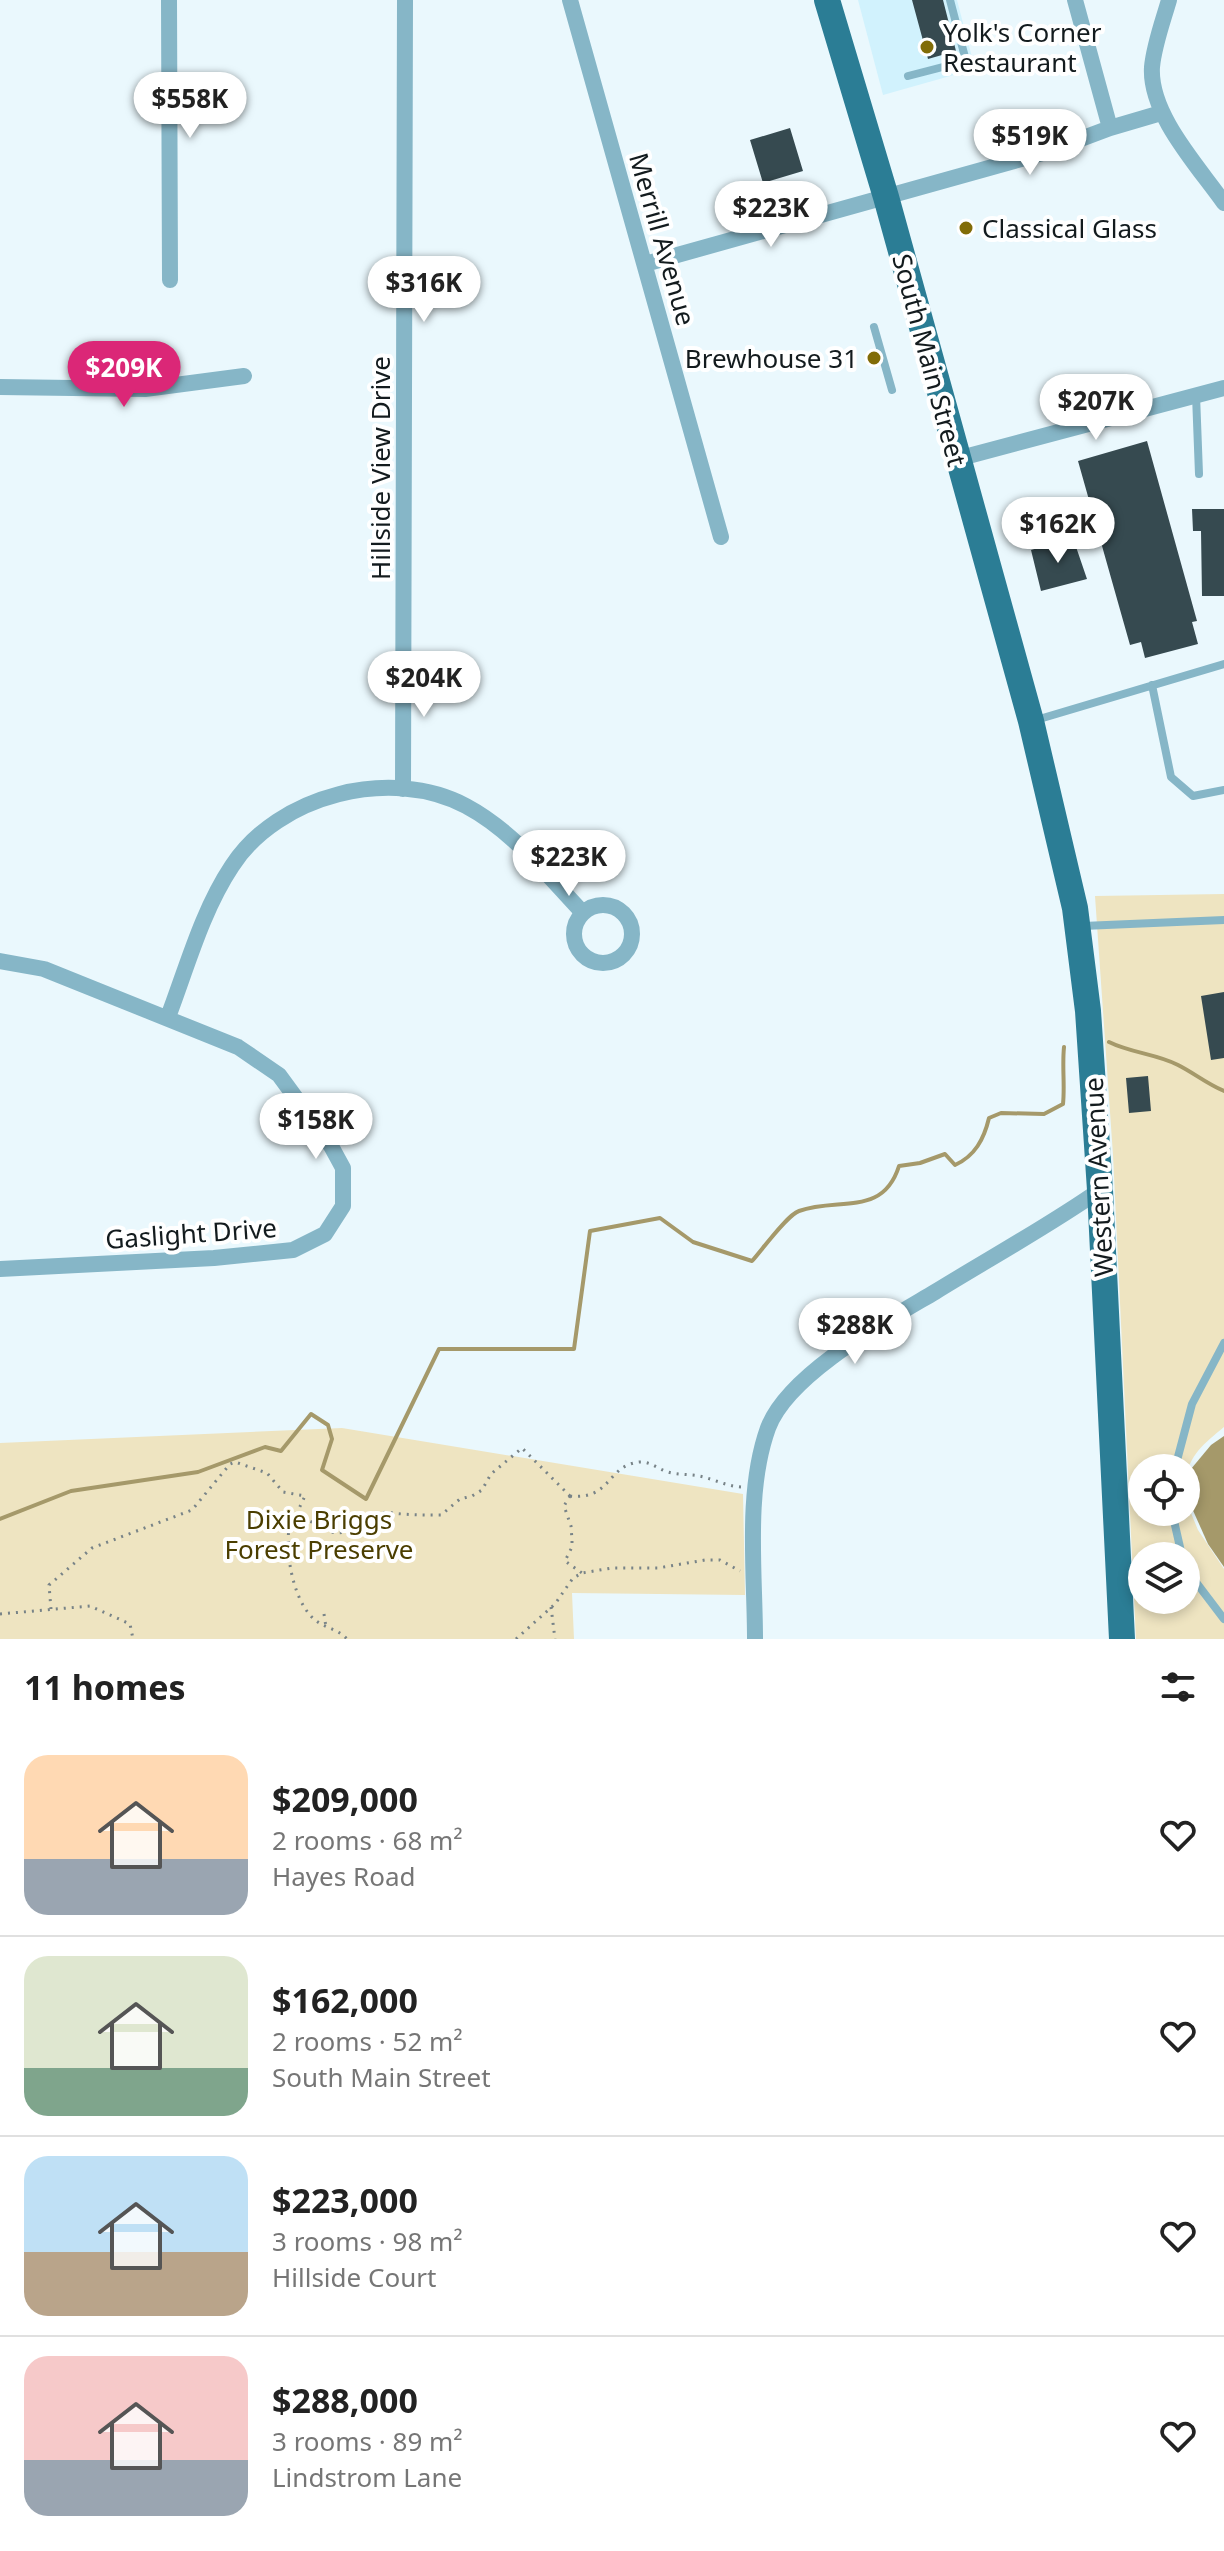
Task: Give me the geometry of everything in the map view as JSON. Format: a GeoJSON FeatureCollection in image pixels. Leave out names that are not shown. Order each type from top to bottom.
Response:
{"type":"FeatureCollection","features":[{"type":"Feature","properties":{"kind":"main road","name":"South Main Street"},"geometry":{"type":"LineString","coordinates":[[827,0],[886,197],[1031,721]]}},
{"type":"Feature","properties":{"kind":"main road","name":"Western Avenue"},"geometry":{"type":"LineString","coordinates":[[1031,721],[1078,926],[1088,1011],[1122,1639]]}},
{"type":"Feature","properties":{"kind":"street"},"geometry":{"type":"LineString","coordinates":[[169,0],[170,280]]}},
{"type":"Feature","properties":{"kind":"street","name":"Hillside View Drive"},"geometry":{"type":"LineString","coordinates":[[403,789],[405,0]]}},
{"type":"Feature","properties":{"kind":"street","name":"Merrill Avenue"},"geometry":{"type":"LineString","coordinates":[[570,0],[721,537]]}},
{"type":"Feature","properties":{"kind":"street"},"geometry":{"type":"LineString","coordinates":[[1075,0],[1110,128]]}},
{"type":"Feature","properties":{"kind":"street"},"geometry":{"type":"LineString","coordinates":[[1169,0],[1152,67],[1161,113],[1224,203]]}},
{"type":"Feature","properties":{"kind":"street"},"geometry":{"type":"LineString","coordinates":[[645,264],[1046,152],[1161,113]]}},
{"type":"Feature","properties":{"kind":"street"},"geometry":{"type":"LineString","coordinates":[[0,387],[145,389],[244,376]]}},
{"type":"Feature","properties":{"kind":"street"},"geometry":{"type":"LineString","coordinates":[[957,459],[1224,388]]}},
{"type":"Feature","properties":{"kind":"street"},"geometry":{"type":"LineString","coordinates":[[168,1017],[212,903],[232,865],[257,836],[288,814],[322,798],[361,790],[403,789],[434,793],[465,805],[517,844],[583,913]]}},
{"type":"Feature","properties":{"kind":"street","name":"Gaslight Drive"},"geometry":{"type":"LineString","coordinates":[[0,961],[44,969],[238,1047],[279,1075],[331,1146],[343,1168],[343,1206],[336,1220],[325,1234],[293,1250],[214,1258],[0,1269]]}},
{"type":"Feature","properties":{"kind":"street"},"geometry":{"type":"LineString","coordinates":[[755,1639],[758,1464],[769,1425],[790,1395],[826,1363],[872,1330],[1100,1190]]}},
{"type":"Feature","properties":{"kind":"lane"},"geometry":{"type":"LineString","coordinates":[[908,76],[966,61],[950,0]]}},
{"type":"Feature","properties":{"kind":"lane"},"geometry":{"type":"LineString","coordinates":[[874,327],[892,390]]}},
{"type":"Feature","properties":{"kind":"lane"},"geometry":{"type":"LineString","coordinates":[[1196,394],[1199,474]]}},
{"type":"Feature","properties":{"kind":"lane"},"geometry":{"type":"LineString","coordinates":[[1031,721],[1224,664]]}},
{"type":"Feature","properties":{"kind":"lane"},"geometry":{"type":"LineString","coordinates":[[1152,685],[1171,777],[1193,796],[1224,790]]}},
{"type":"Feature","properties":{"kind":"lane"},"geometry":{"type":"LineString","coordinates":[[1078,926],[1224,920]]}},
{"type":"Feature","properties":{"kind":"lane"},"geometry":{"type":"LineString","coordinates":[[1178,1454],[1192,1404],[1224,1343]]}},
{"type":"Feature","properties":{"kind":"lane"},"geometry":{"type":"LineString","coordinates":[[1200,1587],[1224,1619]]}},
{"type":"Feature","properties":{"kind":"path"},"geometry":{"type":"LineString","coordinates":[[295,1517],[316,1522],[339,1533],[385,1512],[403,1517],[428,1513],[441,1515],[460,1499],[482,1490],[491,1474],[522,1448],[570,1496]]}},
{"type":"Feature","properties":{"kind":"path"},"geometry":{"type":"LineString","coordinates":[[51,1609],[49,1585],[70,1565],[92,1548],[192,1510],[235,1462],[267,1473],[283,1492],[305,1496],[288,1530],[289,1562],[302,1602],[313,1618],[347,1639]]}},
{"type":"Feature","properties":{"kind":"path"},"geometry":{"type":"LineString","coordinates":[[570,1496],[596,1493],[618,1470],[638,1462],[736,1487],[756,1488]]}},
{"type":"Feature","properties":{"kind":"path"},"geometry":{"type":"LineString","coordinates":[[570,1496],[564,1506],[571,1526],[572,1547],[565,1561],[582,1573]]}},
{"type":"Feature","properties":{"kind":"path"},"geometry":{"type":"LineString","coordinates":[[516,1639],[551,1607],[573,1578],[582,1573],[612,1568],[658,1568],[705,1560],[729,1563],[742,1573]]}},
{"type":"Feature","properties":{"kind":"path"},"geometry":{"type":"LineString","coordinates":[[0,1614],[90,1606],[130,1624],[133,1639]]}},
{"type":"Feature","properties":{"kind":"path"},"geometry":{"type":"LineString","coordinates":[[551,1607],[555,1639]]}},
{"type":"Feature","properties":{"kind":"path"},"geometry":{"type":"LineString","coordinates":[[324,1614],[326,1627]]}},
{"type":"Feature","properties":{"kind":"shaded area"},"geometry":{"type":"Polygon","coordinates":[[[858,0],[957,0],[975,69],[883,95],[858,0]]]}},
{"type":"Feature","properties":{"kind":"shaded area"},"geometry":{"type":"Polygon","coordinates":[[[1224,1436],[1224,1567],[1200,1526],[1200,1458],[1224,1436]]]}},
{"type":"Feature","properties":{"kind":"green space"},"geometry":{"type":"Polygon","coordinates":[[[1224,894],[1224,1427],[1196,1454],[1128,1454],[1128,1471],[1113,1155],[1095,896],[1224,894]]]}},
{"type":"Feature","properties":{"kind":"green space","name":"Dixie Briggs Forest Preserve"},"geometry":{"type":"Polygon","coordinates":[[[342,1428],[743,1494],[745,1595],[572,1593],[574,1639],[0,1639],[0,1443],[342,1428]]]}},
{"type":"Feature","properties":{"kind":"green space"},"geometry":{"type":"Polygon","coordinates":[[[1131,1526],[1196,1526],[1224,1569],[1224,1639],[1136,1639],[1135,1614],[1200,1614],[1200,1542],[1131,1542],[1131,1526]]]}},
{"type":"Feature","properties":{"kind":"building"},"geometry":{"type":"Polygon","coordinates":[[[912,0],[943,0],[956,51],[928,59],[912,0]]]}},
{"type":"Feature","properties":{"kind":"building"},"geometry":{"type":"Polygon","coordinates":[[[790,128],[803,171],[763,183],[750,140],[790,128]]]}},
{"type":"Feature","properties":{"kind":"building"},"geometry":{"type":"Polygon","coordinates":[[[1147,441],[1197,621],[1192,622],[1198,644],[1145,658],[1141,642],[1130,645],[1078,461],[1147,441]]]}},
{"type":"Feature","properties":{"kind":"building"},"geometry":{"type":"Polygon","coordinates":[[[1192,509],[1224,509],[1224,596],[1202,596],[1201,531],[1193,531],[1192,509]]]}},
{"type":"Feature","properties":{"kind":"building"},"geometry":{"type":"Polygon","coordinates":[[[1073,538],[1087,579],[1041,591],[1031,550],[1073,538]]]}},
{"type":"Feature","properties":{"kind":"building"},"geometry":{"type":"Polygon","coordinates":[[[1224,992],[1224,1058],[1211,1060],[1201,996],[1224,992]]]}},
{"type":"Feature","properties":{"kind":"building"},"geometry":{"type":"Polygon","coordinates":[[[1148,1076],[1151,1111],[1129,1113],[1126,1078],[1148,1076]]]}},
{"type":"Feature","properties":{"kind":"waterway"},"geometry":{"type":"LineString","coordinates":[[1109,1042],[1170,1061],[1224,1091]]}},
{"type":"Feature","properties":{"kind":"waterway"},"geometry":{"type":"LineString","coordinates":[[0,1519],[71,1491],[198,1472],[265,1447],[281,1451],[311,1414],[328,1425],[332,1439],[322,1470],[366,1499],[439,1349],[574,1349],[590,1231],[660,1218],[693,1242],[752,1261],[781,1226],[799,1211],[871,1199],[892,1182],[899,1166],[945,1154],[955,1165],[978,1146],[989,1118],[1001,1113],[1044,1114],[1063,1104],[1064,1047]]}},
{"type":"Feature","properties":{"kind":"place","name":"Yolk's Corner Restaurant"},"geometry":{"type":"Point","coordinates":[927,47]}},
{"type":"Feature","properties":{"kind":"place","name":"Classical Glass"},"geometry":{"type":"Point","coordinates":[966,228]}},
{"type":"Feature","properties":{"kind":"place","name":"Brewhouse 31"},"geometry":{"type":"Point","coordinates":[874,358]}}]}
